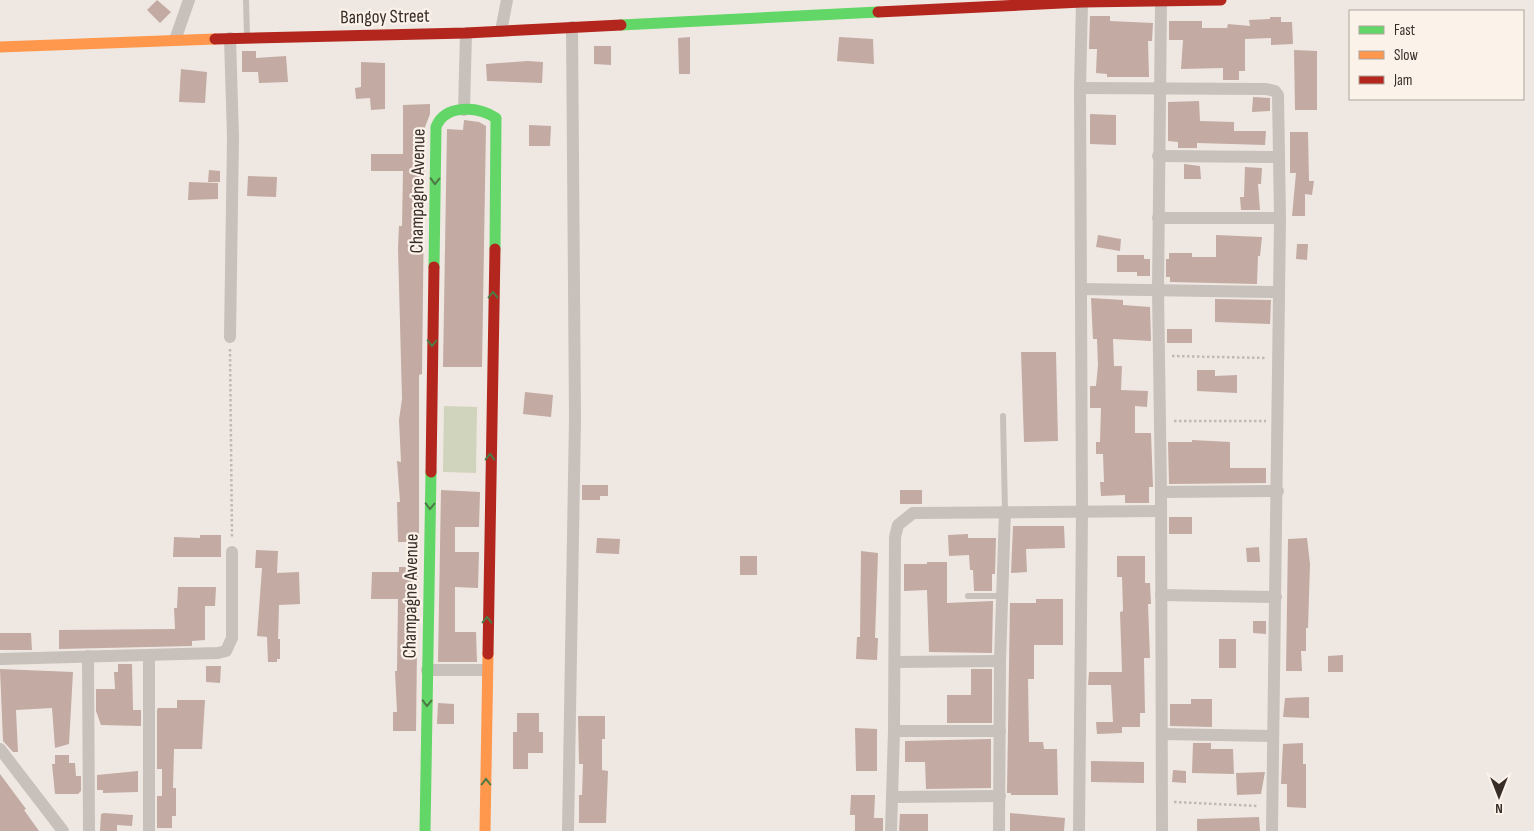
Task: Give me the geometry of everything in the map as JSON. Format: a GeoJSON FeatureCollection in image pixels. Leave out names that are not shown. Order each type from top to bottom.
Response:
{"type":"FeatureCollection","features":[{"type":"Feature","properties":{"kind":"street"},"geometry":{"type":"LineString","coordinates":[[175,40],[189,0]]}},
{"type":"Feature","properties":{"kind":"street"},"geometry":{"type":"LineString","coordinates":[[501,31],[507,0]]}},
{"type":"Feature","properties":{"kind":"street","name":"Bangoy Street"},"geometry":{"type":"LineString","coordinates":[[0,47],[247,37],[466,33],[978,4],[1221,0]]}},
{"type":"Feature","properties":{"kind":"street"},"geometry":{"type":"LineString","coordinates":[[1079,831],[1082,510],[1080,88],[1082,1]]}},
{"type":"Feature","properties":{"kind":"street"},"geometry":{"type":"LineString","coordinates":[[1160,2],[1158,290],[1162,492],[1162,831]]}},
{"type":"Feature","properties":{"kind":"street"},"geometry":{"type":"LineString","coordinates":[[568,831],[575,418],[572,28]]}},
{"type":"Feature","properties":{"kind":"street"},"geometry":{"type":"LineString","coordinates":[[464,110],[466,33]]}},
{"type":"Feature","properties":{"kind":"street"},"geometry":{"type":"LineString","coordinates":[[230,38],[232,137],[230,337]]}},
{"type":"Feature","properties":{"kind":"street"},"geometry":{"type":"LineString","coordinates":[[1080,88],[1275,91],[1279,101],[1278,491],[1272,736],[1272,831]]}},
{"type":"Feature","properties":{"kind":"street","name":"Champagne Avenue"},"geometry":{"type":"LineString","coordinates":[[425,831],[436,127],[440,116],[447,112],[464,110],[487,112],[496,118],[497,125],[486,670],[485,831]]}},
{"type":"Feature","properties":{"kind":"street"},"geometry":{"type":"LineString","coordinates":[[1158,156],[1278,157]]}},
{"type":"Feature","properties":{"kind":"street"},"geometry":{"type":"LineString","coordinates":[[1158,218],[1280,218]]}},
{"type":"Feature","properties":{"kind":"street"},"geometry":{"type":"LineString","coordinates":[[1081,290],[1278,292]]}},
{"type":"Feature","properties":{"kind":"street"},"geometry":{"type":"LineString","coordinates":[[1162,492],[1278,491]]}},
{"type":"Feature","properties":{"kind":"street"},"geometry":{"type":"LineString","coordinates":[[891,831],[895,662],[895,537],[898,525],[914,513],[1082,510],[1161,511]]}},
{"type":"Feature","properties":{"kind":"street"},"geometry":{"type":"LineString","coordinates":[[999,831],[1001,596],[1005,511]]}},
{"type":"Feature","properties":{"kind":"street"},"geometry":{"type":"LineString","coordinates":[[0,659],[218,654],[226,651],[232,638],[232,552]]}},
{"type":"Feature","properties":{"kind":"street"},"geometry":{"type":"LineString","coordinates":[[1162,595],[1276,597]]}},
{"type":"Feature","properties":{"kind":"street"},"geometry":{"type":"LineString","coordinates":[[149,655],[150,831]]}},
{"type":"Feature","properties":{"kind":"street"},"geometry":{"type":"LineString","coordinates":[[88,656],[89,831]]}},
{"type":"Feature","properties":{"kind":"street"},"geometry":{"type":"LineString","coordinates":[[895,662],[1000,661]]}},
{"type":"Feature","properties":{"kind":"street"},"geometry":{"type":"LineString","coordinates":[[427,670],[486,670]]}},
{"type":"Feature","properties":{"kind":"street"},"geometry":{"type":"LineString","coordinates":[[894,731],[1000,731]]}},
{"type":"Feature","properties":{"kind":"street"},"geometry":{"type":"LineString","coordinates":[[1162,734],[1272,736]]}},
{"type":"Feature","properties":{"kind":"street"},"geometry":{"type":"LineString","coordinates":[[0,749],[63,831]]}},
{"type":"Feature","properties":{"kind":"street"},"geometry":{"type":"LineString","coordinates":[[892,797],[1000,796]]}},
{"type":"Feature","properties":{"kind":"lane"},"geometry":{"type":"LineString","coordinates":[[246,0],[247,37]]}},
{"type":"Feature","properties":{"kind":"lane"},"geometry":{"type":"LineString","coordinates":[[1003,416],[1005,511]]}},
{"type":"Feature","properties":{"kind":"lane"},"geometry":{"type":"LineString","coordinates":[[968,596],[1001,596]]}},
{"type":"Feature","properties":{"kind":"path"},"geometry":{"type":"LineString","coordinates":[[230,337],[232,552]]}},
{"type":"Feature","properties":{"kind":"path"},"geometry":{"type":"LineString","coordinates":[[1160,356],[1278,358]]}},
{"type":"Feature","properties":{"kind":"path"},"geometry":{"type":"LineString","coordinates":[[1160,421],[1277,421]]}},
{"type":"Feature","properties":{"kind":"path"},"geometry":{"type":"LineString","coordinates":[[1162,802],[1272,806]]}},
{"type":"Feature","properties":{"kind":"green space"},"geometry":{"type":"Polygon","coordinates":[[[444,406],[477,407],[476,473],[443,472],[444,406]]]}},
{"type":"Feature","properties":{"kind":"building"},"geometry":{"type":"Polygon","coordinates":[[[157,0],[171,12],[160,23],[147,10],[157,0]]]}},
{"type":"Feature","properties":{"kind":"building"},"geometry":{"type":"Polygon","coordinates":[[[1090,16],[1110,16],[1110,21],[1153,23],[1152,41],[1148,41],[1149,77],[1107,77],[1107,74],[1096,73],[1097,49],[1089,49],[1090,16]]]}},
{"type":"Feature","properties":{"kind":"building"},"geometry":{"type":"Polygon","coordinates":[[[1270,17],[1281,17],[1281,22],[1292,22],[1293,44],[1271,45],[1271,38],[1245,39],[1245,71],[1239,71],[1239,80],[1223,80],[1223,68],[1181,69],[1183,40],[1169,40],[1169,21],[1202,21],[1202,28],[1227,28],[1228,24],[1250,26],[1249,20],[1270,19],[1270,17]]]}},
{"type":"Feature","properties":{"kind":"building"},"geometry":{"type":"Polygon","coordinates":[[[690,37],[690,74],[679,74],[678,38],[690,37]]]}},
{"type":"Feature","properties":{"kind":"building"},"geometry":{"type":"Polygon","coordinates":[[[839,37],[873,39],[874,64],[837,61],[839,37]]]}},
{"type":"Feature","properties":{"kind":"building"},"geometry":{"type":"Polygon","coordinates":[[[594,46],[611,46],[611,65],[594,64],[594,46]]]}},
{"type":"Feature","properties":{"kind":"building"},"geometry":{"type":"Polygon","coordinates":[[[1294,50],[1317,51],[1317,110],[1295,110],[1294,50]]]}},
{"type":"Feature","properties":{"kind":"building"},"geometry":{"type":"Polygon","coordinates":[[[242,51],[256,51],[256,58],[286,56],[288,82],[259,83],[258,72],[242,72],[242,51]]]}},
{"type":"Feature","properties":{"kind":"building"},"geometry":{"type":"Polygon","coordinates":[[[527,61],[543,62],[542,83],[487,81],[486,64],[527,61]]]}},
{"type":"Feature","properties":{"kind":"building"},"geometry":{"type":"Polygon","coordinates":[[[361,62],[385,63],[385,109],[371,110],[370,98],[356,99],[355,88],[361,87],[361,62]]]}},
{"type":"Feature","properties":{"kind":"building"},"geometry":{"type":"Polygon","coordinates":[[[181,69],[207,72],[205,103],[179,102],[181,69]]]}},
{"type":"Feature","properties":{"kind":"building"},"geometry":{"type":"Polygon","coordinates":[[[1253,97],[1270,98],[1270,111],[1252,112],[1253,97]]]}},
{"type":"Feature","properties":{"kind":"building"},"geometry":{"type":"Polygon","coordinates":[[[1199,101],[1200,121],[1234,122],[1234,131],[1266,131],[1265,145],[1197,143],[1197,148],[1178,148],[1178,142],[1168,141],[1168,102],[1199,101]]]}},
{"type":"Feature","properties":{"kind":"building"},"geometry":{"type":"Polygon","coordinates":[[[430,104],[430,114],[425,127],[422,374],[419,375],[419,542],[398,542],[397,502],[400,502],[397,461],[401,462],[399,420],[402,399],[398,248],[399,226],[402,226],[403,171],[371,171],[371,154],[403,154],[403,105],[430,104]]]}},
{"type":"Feature","properties":{"kind":"building"},"geometry":{"type":"Polygon","coordinates":[[[1090,114],[1116,115],[1116,145],[1090,144],[1090,114]]]}},
{"type":"Feature","properties":{"kind":"building"},"geometry":{"type":"Polygon","coordinates":[[[464,120],[479,122],[486,126],[482,367],[443,367],[447,129],[463,130],[464,120]]]}},
{"type":"Feature","properties":{"kind":"building"},"geometry":{"type":"Polygon","coordinates":[[[529,125],[551,126],[550,146],[529,146],[529,125]]]}},
{"type":"Feature","properties":{"kind":"building"},"geometry":{"type":"Polygon","coordinates":[[[1290,132],[1308,132],[1309,181],[1314,181],[1312,195],[1305,194],[1305,216],[1292,216],[1296,173],[1290,173],[1290,132]]]}},
{"type":"Feature","properties":{"kind":"building"},"geometry":{"type":"Polygon","coordinates":[[[1184,164],[1200,166],[1201,179],[1184,179],[1184,164]]]}},
{"type":"Feature","properties":{"kind":"building"},"geometry":{"type":"Polygon","coordinates":[[[1245,167],[1262,168],[1261,184],[1258,184],[1260,210],[1241,210],[1240,197],[1244,197],[1245,167]]]}},
{"type":"Feature","properties":{"kind":"building"},"geometry":{"type":"Polygon","coordinates":[[[209,170],[220,171],[220,182],[208,182],[209,170]]]}},
{"type":"Feature","properties":{"kind":"building"},"geometry":{"type":"Polygon","coordinates":[[[248,176],[277,177],[276,197],[247,196],[248,176]]]}},
{"type":"Feature","properties":{"kind":"building"},"geometry":{"type":"Polygon","coordinates":[[[189,182],[218,183],[218,199],[188,200],[189,182]]]}},
{"type":"Feature","properties":{"kind":"building"},"geometry":{"type":"Polygon","coordinates":[[[1098,235],[1121,239],[1120,251],[1096,247],[1098,235]]]}},
{"type":"Feature","properties":{"kind":"building"},"geometry":{"type":"Polygon","coordinates":[[[1216,235],[1262,237],[1260,256],[1258,256],[1257,284],[1170,282],[1170,277],[1166,277],[1166,259],[1169,259],[1169,253],[1192,253],[1192,257],[1216,257],[1216,235]]]}},
{"type":"Feature","properties":{"kind":"building"},"geometry":{"type":"Polygon","coordinates":[[[1297,244],[1308,244],[1307,260],[1296,259],[1297,244]]]}},
{"type":"Feature","properties":{"kind":"building"},"geometry":{"type":"Polygon","coordinates":[[[1117,255],[1144,255],[1144,259],[1150,259],[1150,276],[1137,276],[1137,272],[1117,272],[1117,255]]]}},
{"type":"Feature","properties":{"kind":"building"},"geometry":{"type":"Polygon","coordinates":[[[1091,298],[1123,300],[1123,305],[1150,307],[1151,341],[1113,339],[1114,366],[1122,366],[1121,390],[1148,391],[1147,407],[1135,406],[1135,433],[1151,433],[1153,487],[1149,487],[1149,503],[1125,503],[1125,495],[1101,496],[1100,482],[1104,482],[1103,454],[1096,454],[1096,442],[1100,442],[1101,408],[1090,408],[1090,386],[1096,386],[1098,365],[1097,339],[1093,339],[1091,298]]]}},
{"type":"Feature","properties":{"kind":"building"},"geometry":{"type":"Polygon","coordinates":[[[1215,299],[1271,300],[1270,324],[1215,322],[1215,299]]]}},
{"type":"Feature","properties":{"kind":"building"},"geometry":{"type":"Polygon","coordinates":[[[1167,329],[1192,329],[1192,343],[1167,343],[1167,329]]]}},
{"type":"Feature","properties":{"kind":"building"},"geometry":{"type":"Polygon","coordinates":[[[1021,352],[1056,352],[1058,441],[1024,442],[1021,352]]]}},
{"type":"Feature","properties":{"kind":"building"},"geometry":{"type":"Polygon","coordinates":[[[1197,370],[1215,370],[1215,376],[1237,375],[1237,393],[1197,391],[1197,370]]]}},
{"type":"Feature","properties":{"kind":"building"},"geometry":{"type":"Polygon","coordinates":[[[525,392],[553,395],[551,417],[523,414],[525,392]]]}},
{"type":"Feature","properties":{"kind":"building"},"geometry":{"type":"Polygon","coordinates":[[[1192,440],[1230,442],[1230,468],[1266,468],[1266,483],[1169,484],[1168,442],[1192,442],[1192,440]]]}},
{"type":"Feature","properties":{"kind":"building"},"geometry":{"type":"Polygon","coordinates":[[[582,485],[608,485],[608,496],[600,496],[600,500],[582,500],[582,485]]]}},
{"type":"Feature","properties":{"kind":"building"},"geometry":{"type":"Polygon","coordinates":[[[441,490],[480,492],[479,527],[455,527],[455,552],[479,552],[478,588],[455,587],[455,632],[476,632],[477,662],[438,662],[441,490]]]}},
{"type":"Feature","properties":{"kind":"building"},"geometry":{"type":"Polygon","coordinates":[[[900,490],[922,490],[922,504],[900,504],[900,490]]]}},
{"type":"Feature","properties":{"kind":"building"},"geometry":{"type":"Polygon","coordinates":[[[1169,517],[1192,517],[1192,534],[1169,534],[1169,517]]]}},
{"type":"Feature","properties":{"kind":"building"},"geometry":{"type":"Polygon","coordinates":[[[1013,526],[1064,526],[1065,548],[1026,549],[1027,572],[1011,573],[1013,526]]]}},
{"type":"Feature","properties":{"kind":"building"},"geometry":{"type":"Polygon","coordinates":[[[968,534],[968,538],[996,538],[995,574],[992,574],[992,591],[974,591],[973,570],[970,570],[969,555],[949,556],[948,535],[968,534]]]}},
{"type":"Feature","properties":{"kind":"building"},"geometry":{"type":"Polygon","coordinates":[[[200,535],[221,535],[221,557],[173,557],[174,537],[200,538],[200,535]]]}},
{"type":"Feature","properties":{"kind":"building"},"geometry":{"type":"Polygon","coordinates":[[[597,538],[620,539],[619,554],[596,553],[597,538]]]}},
{"type":"Feature","properties":{"kind":"building"},"geometry":{"type":"Polygon","coordinates":[[[1307,538],[1310,564],[1306,651],[1301,651],[1302,671],[1286,671],[1288,539],[1307,538]]]}},
{"type":"Feature","properties":{"kind":"building"},"geometry":{"type":"Polygon","coordinates":[[[1259,547],[1260,562],[1247,562],[1246,548],[1259,547]]]}},
{"type":"Feature","properties":{"kind":"building"},"geometry":{"type":"Polygon","coordinates":[[[256,550],[278,551],[277,573],[299,572],[300,604],[279,605],[278,639],[280,639],[280,659],[277,659],[277,662],[268,662],[267,637],[257,636],[262,568],[255,568],[256,550]]]}},
{"type":"Feature","properties":{"kind":"building"},"geometry":{"type":"Polygon","coordinates":[[[861,551],[878,553],[875,638],[878,638],[877,660],[856,659],[857,637],[860,637],[861,551]]]}},
{"type":"Feature","properties":{"kind":"building"},"geometry":{"type":"Polygon","coordinates":[[[740,556],[757,556],[757,575],[740,575],[740,556]]]}},
{"type":"Feature","properties":{"kind":"building"},"geometry":{"type":"Polygon","coordinates":[[[1117,556],[1145,556],[1145,583],[1150,583],[1151,604],[1148,604],[1150,658],[1144,658],[1145,713],[1140,713],[1140,727],[1122,727],[1122,733],[1097,734],[1096,722],[1113,722],[1111,685],[1088,685],[1089,672],[1122,672],[1120,612],[1123,611],[1122,577],[1117,577],[1117,556]]]}},
{"type":"Feature","properties":{"kind":"building"},"geometry":{"type":"Polygon","coordinates":[[[927,562],[947,562],[947,603],[993,601],[992,653],[929,652],[927,590],[904,591],[904,564],[927,564],[927,562]]]}},
{"type":"Feature","properties":{"kind":"building"},"geometry":{"type":"Polygon","coordinates":[[[399,567],[418,567],[416,731],[393,731],[393,712],[397,712],[395,671],[397,671],[398,599],[371,599],[372,572],[399,572],[399,567]]]}},
{"type":"Feature","properties":{"kind":"building"},"geometry":{"type":"Polygon","coordinates":[[[178,587],[216,587],[215,606],[205,606],[205,640],[192,641],[192,646],[59,649],[59,630],[175,629],[174,608],[177,608],[178,587]]]}},
{"type":"Feature","properties":{"kind":"building"},"geometry":{"type":"Polygon","coordinates":[[[1036,599],[1063,599],[1063,645],[1034,645],[1034,679],[1028,679],[1029,742],[1043,742],[1044,749],[1057,749],[1058,795],[1011,795],[1011,793],[1007,793],[1010,603],[1036,603],[1036,599]]]}},
{"type":"Feature","properties":{"kind":"building"},"geometry":{"type":"Polygon","coordinates":[[[1253,621],[1266,621],[1266,634],[1253,633],[1253,621]]]}},
{"type":"Feature","properties":{"kind":"building"},"geometry":{"type":"Polygon","coordinates":[[[0,633],[31,633],[32,650],[0,650],[0,633]]]}},
{"type":"Feature","properties":{"kind":"building"},"geometry":{"type":"Polygon","coordinates":[[[1219,639],[1236,639],[1236,668],[1219,668],[1219,639]]]}},
{"type":"Feature","properties":{"kind":"building"},"geometry":{"type":"Polygon","coordinates":[[[1343,655],[1343,672],[1328,672],[1328,656],[1343,655]]]}},
{"type":"Feature","properties":{"kind":"building"},"geometry":{"type":"Polygon","coordinates":[[[118,664],[132,664],[133,710],[141,710],[141,726],[101,725],[96,711],[96,689],[115,689],[114,672],[118,672],[118,664]]]}},
{"type":"Feature","properties":{"kind":"building"},"geometry":{"type":"Polygon","coordinates":[[[206,666],[221,666],[220,683],[206,682],[206,666]]]}},
{"type":"Feature","properties":{"kind":"building"},"geometry":{"type":"Polygon","coordinates":[[[0,669],[73,672],[69,744],[55,748],[52,708],[16,710],[18,752],[13,752],[3,741],[0,669]]]}},
{"type":"Feature","properties":{"kind":"building"},"geometry":{"type":"Polygon","coordinates":[[[971,669],[992,669],[992,723],[947,723],[947,695],[971,695],[971,669]]]}},
{"type":"Feature","properties":{"kind":"building"},"geometry":{"type":"Polygon","coordinates":[[[1309,697],[1309,718],[1283,717],[1285,698],[1309,697]]]}},
{"type":"Feature","properties":{"kind":"building"},"geometry":{"type":"Polygon","coordinates":[[[1191,699],[1212,699],[1212,727],[1170,726],[1170,704],[1191,704],[1191,699]]]}},
{"type":"Feature","properties":{"kind":"building"},"geometry":{"type":"Polygon","coordinates":[[[177,700],[205,700],[202,749],[174,749],[173,788],[176,788],[176,816],[172,816],[172,828],[157,828],[157,796],[162,796],[162,769],[157,769],[157,710],[158,708],[177,708],[177,700]]]}},
{"type":"Feature","properties":{"kind":"building"},"geometry":{"type":"Polygon","coordinates":[[[438,703],[454,704],[454,724],[437,724],[438,703]]]}},
{"type":"Feature","properties":{"kind":"building"},"geometry":{"type":"Polygon","coordinates":[[[517,713],[539,713],[539,732],[543,732],[543,753],[528,753],[528,769],[513,769],[513,732],[517,732],[517,713]]]}},
{"type":"Feature","properties":{"kind":"building"},"geometry":{"type":"Polygon","coordinates":[[[578,716],[605,716],[605,739],[602,739],[602,770],[608,771],[606,823],[579,823],[579,795],[582,795],[583,764],[579,764],[578,716]]]}},
{"type":"Feature","properties":{"kind":"building"},"geometry":{"type":"Polygon","coordinates":[[[855,728],[877,729],[877,771],[856,771],[855,728]]]}},
{"type":"Feature","properties":{"kind":"building"},"geometry":{"type":"Polygon","coordinates":[[[991,739],[991,788],[926,789],[925,762],[905,762],[905,741],[991,739]]]}},
{"type":"Feature","properties":{"kind":"building"},"geometry":{"type":"Polygon","coordinates":[[[1193,743],[1211,743],[1211,749],[1233,749],[1234,774],[1192,773],[1193,743]]]}},
{"type":"Feature","properties":{"kind":"building"},"geometry":{"type":"Polygon","coordinates":[[[1303,743],[1303,764],[1306,764],[1306,808],[1287,807],[1287,784],[1281,784],[1283,744],[1303,743]]]}},
{"type":"Feature","properties":{"kind":"building"},"geometry":{"type":"Polygon","coordinates":[[[55,755],[69,755],[69,763],[75,763],[76,776],[81,776],[81,791],[78,794],[55,794],[52,764],[55,764],[55,755]]]}},
{"type":"Feature","properties":{"kind":"building"},"geometry":{"type":"Polygon","coordinates":[[[1091,761],[1144,762],[1144,783],[1091,782],[1091,761]]]}},
{"type":"Feature","properties":{"kind":"building"},"geometry":{"type":"Polygon","coordinates":[[[1173,770],[1186,771],[1186,783],[1172,782],[1173,770]]]}},
{"type":"Feature","properties":{"kind":"building"},"geometry":{"type":"Polygon","coordinates":[[[138,771],[138,792],[103,793],[103,790],[97,790],[97,775],[138,771]]]}},
{"type":"Feature","properties":{"kind":"building"},"geometry":{"type":"Polygon","coordinates":[[[1265,772],[1261,794],[1237,795],[1236,773],[1265,772]]]}},
{"type":"Feature","properties":{"kind":"building"},"geometry":{"type":"Polygon","coordinates":[[[0,774],[26,809],[24,810],[39,831],[0,831],[0,774]]]}},
{"type":"Feature","properties":{"kind":"building"},"geometry":{"type":"Polygon","coordinates":[[[851,795],[875,795],[874,818],[883,818],[883,831],[855,831],[855,815],[850,815],[851,795]]]}},
{"type":"Feature","properties":{"kind":"building"},"geometry":{"type":"Polygon","coordinates":[[[1010,813],[1065,818],[1064,831],[1010,831],[1010,813]]]}},
{"type":"Feature","properties":{"kind":"building"},"geometry":{"type":"Polygon","coordinates":[[[101,814],[133,815],[132,826],[117,825],[117,831],[100,831],[101,814]]]}},
{"type":"Feature","properties":{"kind":"building"},"geometry":{"type":"Polygon","coordinates":[[[900,814],[928,814],[928,831],[899,831],[900,814]]]}},
{"type":"Feature","properties":{"kind":"building"},"geometry":{"type":"Polygon","coordinates":[[[1259,817],[1260,831],[1197,831],[1197,819],[1259,817]]]}},
{"type":"Feature","properties":{"kind":"traffic: fast"},"geometry":{"type":"LineString","coordinates":[[621,25],[878,12]]}},
{"type":"Feature","properties":{"kind":"traffic: fast"},"geometry":{"type":"LineString","coordinates":[[434,267],[436,127],[440,120],[454,111],[463,109],[480,111],[496,118],[495,249]]}},
{"type":"Feature","properties":{"kind":"traffic: fast"},"geometry":{"type":"LineString","coordinates":[[425,831],[431,472]]}},
{"type":"Feature","properties":{"kind":"traffic: slow"},"geometry":{"type":"LineString","coordinates":[[0,47],[215,39]]}},
{"type":"Feature","properties":{"kind":"traffic: slow"},"geometry":{"type":"LineString","coordinates":[[485,831],[488,654]]}},
{"type":"Feature","properties":{"kind":"traffic: jam"},"geometry":{"type":"LineString","coordinates":[[878,12],[1082,2],[1221,0]]}},
{"type":"Feature","properties":{"kind":"traffic: jam"},"geometry":{"type":"LineString","coordinates":[[215,39],[466,33],[621,25]]}},
{"type":"Feature","properties":{"kind":"traffic: jam"},"geometry":{"type":"LineString","coordinates":[[488,654],[495,249]]}},
{"type":"Feature","properties":{"kind":"traffic: jam"},"geometry":{"type":"LineString","coordinates":[[431,472],[434,267]]}}]}
